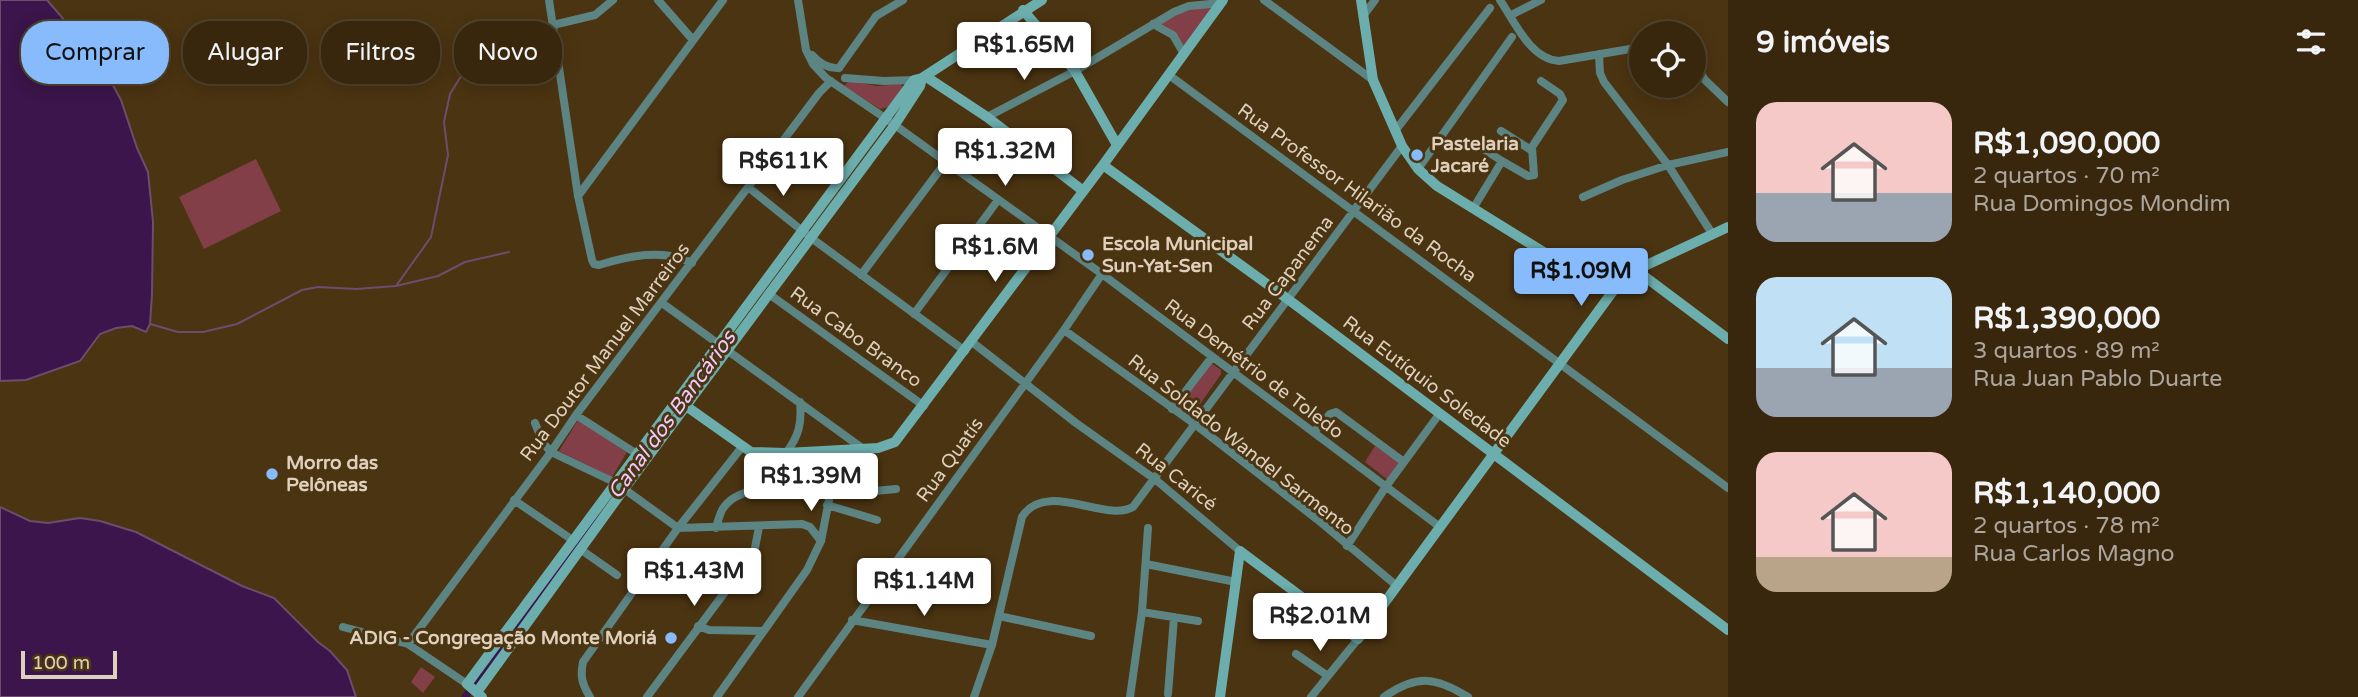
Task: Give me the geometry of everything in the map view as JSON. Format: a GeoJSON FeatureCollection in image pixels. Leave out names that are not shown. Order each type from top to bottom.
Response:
{"type":"FeatureCollection","features":[{"type":"Feature","properties":{"kind":"street"},"geometry":{"type":"LineString","coordinates":[[549,0],[552,21]]}},
{"type":"Feature","properties":{"kind":"street"},"geometry":{"type":"LineString","coordinates":[[562,23],[596,15],[612,0]]}},
{"type":"Feature","properties":{"kind":"street"},"geometry":{"type":"LineString","coordinates":[[658,0],[693,40]]}},
{"type":"Feature","properties":{"kind":"street"},"geometry":{"type":"LineString","coordinates":[[578,196],[723,0]]}},
{"type":"Feature","properties":{"kind":"street"},"geometry":{"type":"LineString","coordinates":[[798,0],[806,43],[813,64],[831,81],[841,83],[845,78],[844,72],[816,60],[806,43]]}},
{"type":"Feature","properties":{"kind":"street"},"geometry":{"type":"LineString","coordinates":[[831,81],[829,74],[889,0]]}},
{"type":"Feature","properties":{"kind":"street"},"geometry":{"type":"LineString","coordinates":[[876,16],[903,0]]}},
{"type":"Feature","properties":{"kind":"street"},"geometry":{"type":"LineString","coordinates":[[343,627],[408,644],[474,690],[620,486],[686,406],[723,347],[920,80],[1042,0]]}},
{"type":"Feature","properties":{"kind":"street"},"geometry":{"type":"LineString","coordinates":[[1264,0],[1373,80]]}},
{"type":"Feature","properties":{"kind":"street"},"geometry":{"type":"LineString","coordinates":[[1361,0],[1373,80],[1402,146],[1418,169],[1437,186],[1563,264],[1605,274],[1638,271],[1728,227]]}},
{"type":"Feature","properties":{"kind":"street"},"geometry":{"type":"LineString","coordinates":[[1363,16],[1375,0]]}},
{"type":"Feature","properties":{"kind":"street"},"geometry":{"type":"LineString","coordinates":[[1500,0],[1536,52],[1548,60],[1559,61],[1629,49]]}},
{"type":"Feature","properties":{"kind":"street"},"geometry":{"type":"LineString","coordinates":[[1511,15],[1541,0]]}},
{"type":"Feature","properties":{"kind":"street"},"geometry":{"type":"LineString","coordinates":[[987,117],[1075,71],[1174,12],[1189,6],[1222,1]]}},
{"type":"Feature","properties":{"kind":"street"},"geometry":{"type":"LineString","coordinates":[[686,406],[751,452],[786,453],[883,447],[895,442],[1170,75],[1222,1]]}},
{"type":"Feature","properties":{"kind":"street"},"geometry":{"type":"LineString","coordinates":[[1395,131],[1490,8]]}},
{"type":"Feature","properties":{"kind":"street"},"geometry":{"type":"LineString","coordinates":[[1023,10],[1075,71],[1117,145]]}},
{"type":"Feature","properties":{"kind":"street"},"geometry":{"type":"LineString","coordinates":[[1153,24],[1173,35],[1184,54]]}},
{"type":"Feature","properties":{"kind":"street"},"geometry":{"type":"LineString","coordinates":[[1418,169],[1512,37]]}},
{"type":"Feature","properties":{"kind":"street"},"geometry":{"type":"LineString","coordinates":[[1599,54],[1600,73],[1604,82],[1668,165],[1713,234]]}},
{"type":"Feature","properties":{"kind":"street","name":"Rua Professor Hilarião da Rocha"},"geometry":{"type":"LineString","coordinates":[[1170,75],[1728,488]]}},
{"type":"Feature","properties":{"kind":"street"},"geometry":{"type":"LineString","coordinates":[[845,78],[920,80],[987,117],[1082,190]]}},
{"type":"Feature","properties":{"kind":"street","name":"Rua Demétrio de Toledo"},"geometry":{"type":"LineString","coordinates":[[831,81],[1102,274],[1440,527]]}},
{"type":"Feature","properties":{"kind":"street","name":"Rua Doutor Manuel Marreiros"},"geometry":{"type":"LineString","coordinates":[[408,644],[576,415],[831,81]]}},
{"type":"Feature","properties":{"kind":"street"},"geometry":{"type":"LineString","coordinates":[[1474,143],[1531,177],[1535,169],[1531,150],[1535,140],[1563,100],[1560,94],[1541,81]]}},
{"type":"Feature","properties":{"kind":"street"},"geometry":{"type":"LineString","coordinates":[[1706,81],[1728,102]]}},
{"type":"Feature","properties":{"kind":"street"},"geometry":{"type":"LineString","coordinates":[[562,84],[578,196],[592,260],[599,265],[626,257],[652,255],[671,256],[692,263]]}},
{"type":"Feature","properties":{"kind":"street"},"geometry":{"type":"LineString","coordinates":[[1501,131],[1531,150]]}},
{"type":"Feature","properties":{"kind":"street","name":"Rua Capanema"},"geometry":{"type":"LineString","coordinates":[[999,616],[1021,517],[1026,510],[1045,502],[1085,505],[1119,512],[1133,507],[1156,480],[1402,146]]}},
{"type":"Feature","properties":{"kind":"street"},"geometry":{"type":"LineString","coordinates":[[1583,197],[1622,180],[1668,165],[1728,152]]}},
{"type":"Feature","properties":{"kind":"street"},"geometry":{"type":"LineString","coordinates":[[1474,207],[1502,162]]}},
{"type":"Feature","properties":{"kind":"street"},"geometry":{"type":"LineString","coordinates":[[862,275],[944,163]]}},
{"type":"Feature","properties":{"kind":"street","name":"Rua Eutíquio Soledade"},"geometry":{"type":"LineString","coordinates":[[1103,165],[1289,299],[1728,630]]}},
{"type":"Feature","properties":{"kind":"street","name":"Rua Caricé"},"geometry":{"type":"LineString","coordinates":[[748,187],[914,314],[1026,382],[1076,423],[1156,480],[1240,551],[1358,639]]}},
{"type":"Feature","properties":{"kind":"street"},"geometry":{"type":"LineString","coordinates":[[914,314],[998,201]]}},
{"type":"Feature","properties":{"kind":"street"},"geometry":{"type":"LineString","coordinates":[[620,486],[637,454],[769,294],[806,234]]}},
{"type":"Feature","properties":{"kind":"street"},"geometry":{"type":"LineString","coordinates":[[1638,271],[1728,339]]}},
{"type":"Feature","properties":{"kind":"street"},"geometry":{"type":"LineString","coordinates":[[1311,697],[1358,639],[1560,363],[1638,271]]}},
{"type":"Feature","properties":{"kind":"street","name":"Rua Quatís"},"geometry":{"type":"LineString","coordinates":[[798,697],[1102,274]]}},
{"type":"Feature","properties":{"kind":"street","name":"Rua Cabo Branco"},"geometry":{"type":"LineString","coordinates":[[769,294],[924,406]]}},
{"type":"Feature","properties":{"kind":"street"},"geometry":{"type":"LineString","coordinates":[[662,303],[862,448]]}},
{"type":"Feature","properties":{"kind":"street","name":"Rua Soldado Wandel Sarmento"},"geometry":{"type":"LineString","coordinates":[[1064,330],[1196,425],[1318,520],[1397,586]]}},
{"type":"Feature","properties":{"kind":"street"},"geometry":{"type":"LineString","coordinates":[[1172,409],[1212,357]]}},
{"type":"Feature","properties":{"kind":"street"},"geometry":{"type":"LineString","coordinates":[[786,453],[800,430],[800,402]]}},
{"type":"Feature","properties":{"kind":"street"},"geometry":{"type":"LineString","coordinates":[[1314,432],[1330,414],[1336,412],[1404,462]]}},
{"type":"Feature","properties":{"kind":"street"},"geometry":{"type":"LineString","coordinates":[[1347,546],[1440,413]]}},
{"type":"Feature","properties":{"kind":"street"},"geometry":{"type":"LineString","coordinates":[[576,415],[637,454]]}},
{"type":"Feature","properties":{"kind":"street"},"geometry":{"type":"LineString","coordinates":[[535,423],[543,443],[551,452],[620,486],[678,528],[802,524],[810,527],[821,541]]}},
{"type":"Feature","properties":{"kind":"street"},"geometry":{"type":"LineString","coordinates":[[590,697],[583,686],[583,662],[678,528],[742,447]]}},
{"type":"Feature","properties":{"kind":"street"},"geometry":{"type":"LineString","coordinates":[[716,527],[724,507],[744,494],[784,488],[808,493]]}},
{"type":"Feature","properties":{"kind":"street"},"geometry":{"type":"LineString","coordinates":[[717,697],[807,570],[821,541],[830,495],[896,489]]}},
{"type":"Feature","properties":{"kind":"street"},"geometry":{"type":"LineString","coordinates":[[513,500],[617,575]]}},
{"type":"Feature","properties":{"kind":"street"},"geometry":{"type":"LineString","coordinates":[[827,506],[877,520]]}},
{"type":"Feature","properties":{"kind":"street"},"geometry":{"type":"LineString","coordinates":[[647,697],[754,552],[759,527]]}},
{"type":"Feature","properties":{"kind":"street"},"geometry":{"type":"LineString","coordinates":[[1130,697],[1142,612],[1148,528]]}},
{"type":"Feature","properties":{"kind":"street"},"geometry":{"type":"LineString","coordinates":[[1220,697],[1240,551]]}},
{"type":"Feature","properties":{"kind":"street"},"geometry":{"type":"LineString","coordinates":[[1146,565],[1236,582]]}},
{"type":"Feature","properties":{"kind":"street"},"geometry":{"type":"LineString","coordinates":[[1142,612],[1198,621]]}},
{"type":"Feature","properties":{"kind":"street"},"geometry":{"type":"LineString","coordinates":[[974,697],[999,616],[1091,636]]}},
{"type":"Feature","properties":{"kind":"street"},"geometry":{"type":"LineString","coordinates":[[1168,694],[1174,617]]}},
{"type":"Feature","properties":{"kind":"street"},"geometry":{"type":"LineString","coordinates":[[852,620],[992,645]]}},
{"type":"Feature","properties":{"kind":"street"},"geometry":{"type":"LineString","coordinates":[[698,626],[709,630],[762,631]]}},
{"type":"Feature","properties":{"kind":"street"},"geometry":{"type":"LineString","coordinates":[[1296,654],[1328,676]]}},
{"type":"Feature","properties":{"kind":"street"},"geometry":{"type":"LineString","coordinates":[[1384,697],[1393,690],[1424,681],[1447,684],[1468,697]]}},
{"type":"Feature","properties":{"kind":"shaded area"},"geometry":{"type":"Polygon","coordinates":[[[0,0],[47,0],[65,21],[21,21],[21,84],[112,84],[121,100],[148,172],[153,222],[150,324],[146,332],[132,326],[100,334],[80,361],[26,380],[0,381],[0,0]]]}},
{"type":"Feature","properties":{"kind":"shaded area"},"geometry":{"type":"Polygon","coordinates":[[[1206,6],[1211,9],[1184,46],[1174,32],[1159,23],[1169,16],[1206,6]]]}},
{"type":"Feature","properties":{"kind":"shaded area"},"geometry":{"type":"Polygon","coordinates":[[[849,81],[877,86],[901,84],[903,88],[889,107],[880,109],[844,86],[849,81]]]}},
{"type":"Feature","properties":{"kind":"shaded area"},"geometry":{"type":"Polygon","coordinates":[[[256,159],[281,211],[204,249],[179,197],[256,159]]]}},
{"type":"Feature","properties":{"kind":"shaded area"},"geometry":{"type":"Polygon","coordinates":[[[1211,363],[1221,370],[1221,374],[1188,418],[1176,408],[1211,363]]]}},
{"type":"Feature","properties":{"kind":"shaded area"},"geometry":{"type":"Polygon","coordinates":[[[578,420],[627,452],[612,477],[559,451],[578,420]]]}},
{"type":"Feature","properties":{"kind":"shaded area"},"geometry":{"type":"Polygon","coordinates":[[[1375,446],[1399,462],[1388,480],[1365,462],[1375,446]]]}},
{"type":"Feature","properties":{"kind":"shaded area"},"geometry":{"type":"Polygon","coordinates":[[[0,507],[30,521],[48,523],[80,518],[136,532],[242,586],[274,598],[347,670],[356,697],[0,697],[0,507]]]}},
{"type":"Feature","properties":{"kind":"shaded area"},"geometry":{"type":"Polygon","coordinates":[[[421,667],[435,677],[423,693],[411,682],[421,667]]]}},
{"type":"Feature","properties":{"kind":"waterway"},"geometry":{"type":"LineString","coordinates":[[396,286],[431,237],[448,155],[444,122],[450,94],[456,84]]}},
{"type":"Feature","properties":{"kind":"waterway"},"geometry":{"type":"LineString","coordinates":[[150,324],[178,332],[203,332],[237,324],[302,290],[318,287],[356,289],[396,286],[438,276],[465,262],[509,252]]}},
{"type":"Feature","properties":{"kind":"waterway","name":"Canal dos Bancários"},"geometry":{"type":"LineString","coordinates":[[465,697],[597,518]]}},
{"type":"Feature","properties":{"kind":"place","name":"Pastelaria Jacaré"},"geometry":{"type":"Point","coordinates":[1417,155]}},
{"type":"Feature","properties":{"kind":"place","name":"Escola Municipal Sun-Yat-Sen"},"geometry":{"type":"Point","coordinates":[1088,255]}},
{"type":"Feature","properties":{"kind":"place","name":"Morro das Pelôneas"},"geometry":{"type":"Point","coordinates":[272,474]}},
{"type":"Feature","properties":{"kind":"place","name":"ADIG - Congregação Monte Moriá"},"geometry":{"type":"Point","coordinates":[671,638]}}]}
